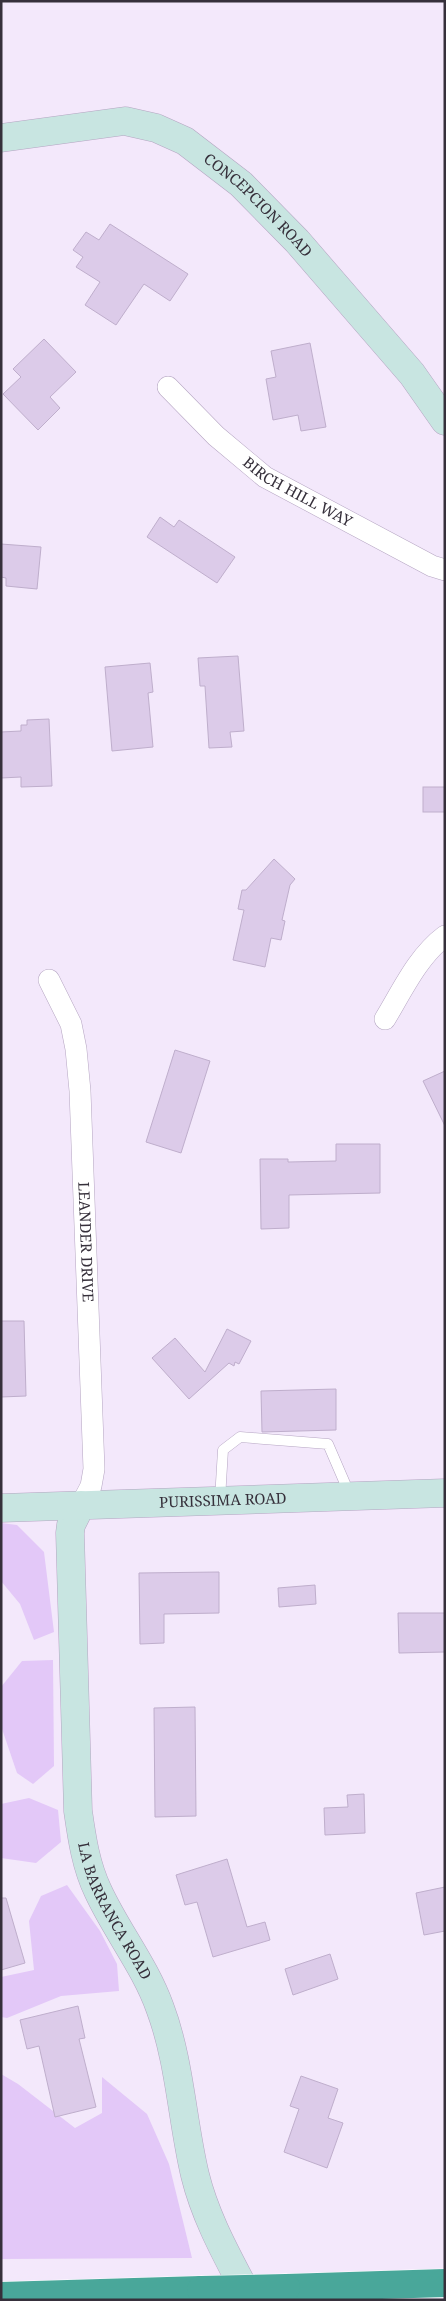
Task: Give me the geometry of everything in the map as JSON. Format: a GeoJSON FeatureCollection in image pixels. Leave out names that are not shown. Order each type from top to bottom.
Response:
{"type":"FeatureCollection","features":[{"type":"Feature","properties":{"kind":"highway"},"geometry":{"type":"LineString","coordinates":[[1,2296],[445,2283]]}},
{"type":"Feature","properties":{"kind":"street","name":"CONCEPCION ROAD"},"geometry":{"type":"LineString","coordinates":[[1,138],[125,121],[156,128],[185,141],[242,184],[297,241],[442,409]]}},
{"type":"Feature","properties":{"kind":"street","name":"BIRCH HILL WAY"},"geometry":{"type":"LineString","coordinates":[[168,387],[216,436],[265,477],[432,566],[445,570]]}},
{"type":"Feature","properties":{"kind":"street"},"geometry":{"type":"LineString","coordinates":[[385,1019],[420,963],[436,942],[445,936]]}},
{"type":"Feature","properties":{"kind":"street","name":"LEANDER DRIVE"},"geometry":{"type":"LineString","coordinates":[[49,980],[71,1024],[76,1049],[80,1091],[94,1468],[91,1486],[81,1505]]}},
{"type":"Feature","properties":{"kind":"street","name":"PURISSIMA ROAD"},"geometry":{"type":"LineString","coordinates":[[1,1508],[445,1493]]}},
{"type":"Feature","properties":{"kind":"street","name":"LA BARRANCA ROAD"},"geometry":{"type":"LineString","coordinates":[[81,1505],[71,1525],[70,1533],[78,1811],[82,1841],[98,1892],[151,1984],[161,2010],[169,2041],[195,2175],[203,2202],[214,2229],[250,2300]]}},
{"type":"Feature","properties":{"kind":"lane"},"geometry":{"type":"LineString","coordinates":[[220,1500],[223,1450],[240,1437],[328,1444],[350,1496]]}},
{"type":"Feature","properties":{"kind":"shaded area"},"geometry":{"type":"Polygon","coordinates":[[[1,1523],[17,1525],[44,1552],[54,1632],[34,1640],[20,1604],[1,1581],[1,1523]]]}},
{"type":"Feature","properties":{"kind":"shaded area"},"geometry":{"type":"Polygon","coordinates":[[[53,1660],[54,1766],[33,1784],[17,1773],[1,1726],[1,1687],[22,1661],[53,1660]]]}},
{"type":"Feature","properties":{"kind":"shaded area"},"geometry":{"type":"Polygon","coordinates":[[[29,1798],[58,1810],[61,1842],[36,1863],[1,1858],[1,1804],[29,1798]]]}},
{"type":"Feature","properties":{"kind":"shaded area"},"geometry":{"type":"Polygon","coordinates":[[[67,1885],[100,1931],[117,1964],[119,1991],[61,1996],[7,2018],[1,2017],[1,1977],[34,1970],[29,1921],[41,1896],[67,1885]]]}},
{"type":"Feature","properties":{"kind":"shaded area"},"geometry":{"type":"Polygon","coordinates":[[[1,2074],[18,2084],[75,2128],[102,2113],[102,2077],[147,2114],[169,2164],[192,2258],[1,2259],[1,2074]]]}},
{"type":"Feature","properties":{"kind":"building"},"geometry":{"type":"Polygon","coordinates":[[[110,224],[188,274],[170,301],[144,284],[116,325],[85,305],[100,282],[76,267],[83,257],[73,250],[86,232],[99,240],[110,224]]]}},
{"type":"Feature","properties":{"kind":"building"},"geometry":{"type":"Polygon","coordinates":[[[44,339],[76,372],[50,397],[60,408],[38,430],[3,394],[21,377],[13,369],[44,339]]]}},
{"type":"Feature","properties":{"kind":"building"},"geometry":{"type":"Polygon","coordinates":[[[310,343],[326,427],[301,431],[298,415],[273,420],[266,379],[276,377],[271,351],[310,343]]]}},
{"type":"Feature","properties":{"kind":"building"},"geometry":{"type":"Polygon","coordinates":[[[160,517],[174,527],[179,520],[235,557],[217,583],[147,537],[160,517]]]}},
{"type":"Feature","properties":{"kind":"building"},"geometry":{"type":"Polygon","coordinates":[[[1,544],[41,547],[37,589],[6,586],[6,578],[1,577],[1,544]]]}},
{"type":"Feature","properties":{"kind":"building"},"geometry":{"type":"Polygon","coordinates":[[[238,656],[244,731],[230,732],[232,747],[209,748],[205,686],[200,686],[198,658],[238,656]]]}},
{"type":"Feature","properties":{"kind":"building"},"geometry":{"type":"Polygon","coordinates":[[[150,663],[153,692],[148,693],[153,747],[112,751],[105,667],[150,663]]]}},
{"type":"Feature","properties":{"kind":"building"},"geometry":{"type":"Polygon","coordinates":[[[49,719],[52,786],[21,787],[21,777],[1,778],[1,732],[21,731],[21,725],[27,725],[27,720],[49,719]]]}},
{"type":"Feature","properties":{"kind":"building"},"geometry":{"type":"Polygon","coordinates":[[[423,787],[445,787],[445,812],[423,812],[423,787]]]}},
{"type":"Feature","properties":{"kind":"building"},"geometry":{"type":"Polygon","coordinates":[[[274,859],[295,879],[290,885],[282,920],[285,921],[281,940],[271,938],[265,967],[233,960],[244,910],[238,909],[242,890],[246,890],[274,859]]]}},
{"type":"Feature","properties":{"kind":"building"},"geometry":{"type":"Polygon","coordinates":[[[175,1050],[210,1061],[181,1153],[146,1142],[175,1050]]]}},
{"type":"Feature","properties":{"kind":"building"},"geometry":{"type":"Polygon","coordinates":[[[445,1071],[445,1126],[423,1081],[445,1071]]]}},
{"type":"Feature","properties":{"kind":"building"},"geometry":{"type":"Polygon","coordinates":[[[336,1144],[380,1144],[380,1193],[289,1195],[289,1228],[261,1229],[260,1159],[288,1159],[288,1162],[336,1161],[336,1144]]]}},
{"type":"Feature","properties":{"kind":"building"},"geometry":{"type":"Polygon","coordinates":[[[1,1321],[24,1321],[26,1396],[1,1397],[1,1321]]]}},
{"type":"Feature","properties":{"kind":"building"},"geometry":{"type":"Polygon","coordinates":[[[227,1329],[251,1341],[239,1364],[235,1362],[234,1366],[229,1363],[189,1399],[152,1358],[175,1338],[205,1372],[227,1329]]]}},
{"type":"Feature","properties":{"kind":"building"},"geometry":{"type":"Polygon","coordinates":[[[336,1389],[336,1430],[262,1432],[261,1391],[336,1389]]]}},
{"type":"Feature","properties":{"kind":"building"},"geometry":{"type":"Polygon","coordinates":[[[219,1572],[219,1613],[164,1614],[164,1643],[140,1644],[139,1573],[219,1572]]]}},
{"type":"Feature","properties":{"kind":"building"},"geometry":{"type":"Polygon","coordinates":[[[315,1585],[316,1604],[279,1607],[278,1588],[315,1585]]]}},
{"type":"Feature","properties":{"kind":"building"},"geometry":{"type":"Polygon","coordinates":[[[398,1613],[445,1613],[445,1652],[399,1653],[398,1613]]]}},
{"type":"Feature","properties":{"kind":"building"},"geometry":{"type":"Polygon","coordinates":[[[195,1707],[196,1816],[155,1817],[154,1708],[195,1707]]]}},
{"type":"Feature","properties":{"kind":"building"},"geometry":{"type":"Polygon","coordinates":[[[364,1794],[365,1833],[325,1835],[324,1808],[348,1807],[347,1795],[364,1794]]]}},
{"type":"Feature","properties":{"kind":"building"},"geometry":{"type":"Polygon","coordinates":[[[227,1859],[247,1927],[265,1922],[270,1940],[213,1957],[197,1902],[185,1905],[176,1875],[227,1859]]]}},
{"type":"Feature","properties":{"kind":"building"},"geometry":{"type":"Polygon","coordinates":[[[445,1887],[445,1931],[424,1935],[416,1893],[445,1887]]]}},
{"type":"Feature","properties":{"kind":"building"},"geometry":{"type":"Polygon","coordinates":[[[1,1898],[6,1898],[25,1963],[1,1970],[1,1898]]]}},
{"type":"Feature","properties":{"kind":"building"},"geometry":{"type":"Polygon","coordinates":[[[330,1954],[338,1979],[293,1995],[285,1969],[330,1954]]]}},
{"type":"Feature","properties":{"kind":"building"},"geometry":{"type":"Polygon","coordinates":[[[78,2006],[85,2038],[79,2039],[96,2107],[55,2117],[39,2046],[27,2049],[20,2020],[78,2006]]]}},
{"type":"Feature","properties":{"kind":"building"},"geometry":{"type":"Polygon","coordinates":[[[301,2076],[338,2089],[328,2118],[343,2123],[327,2168],[284,2152],[299,2109],[290,2106],[301,2076]]]}}]}
